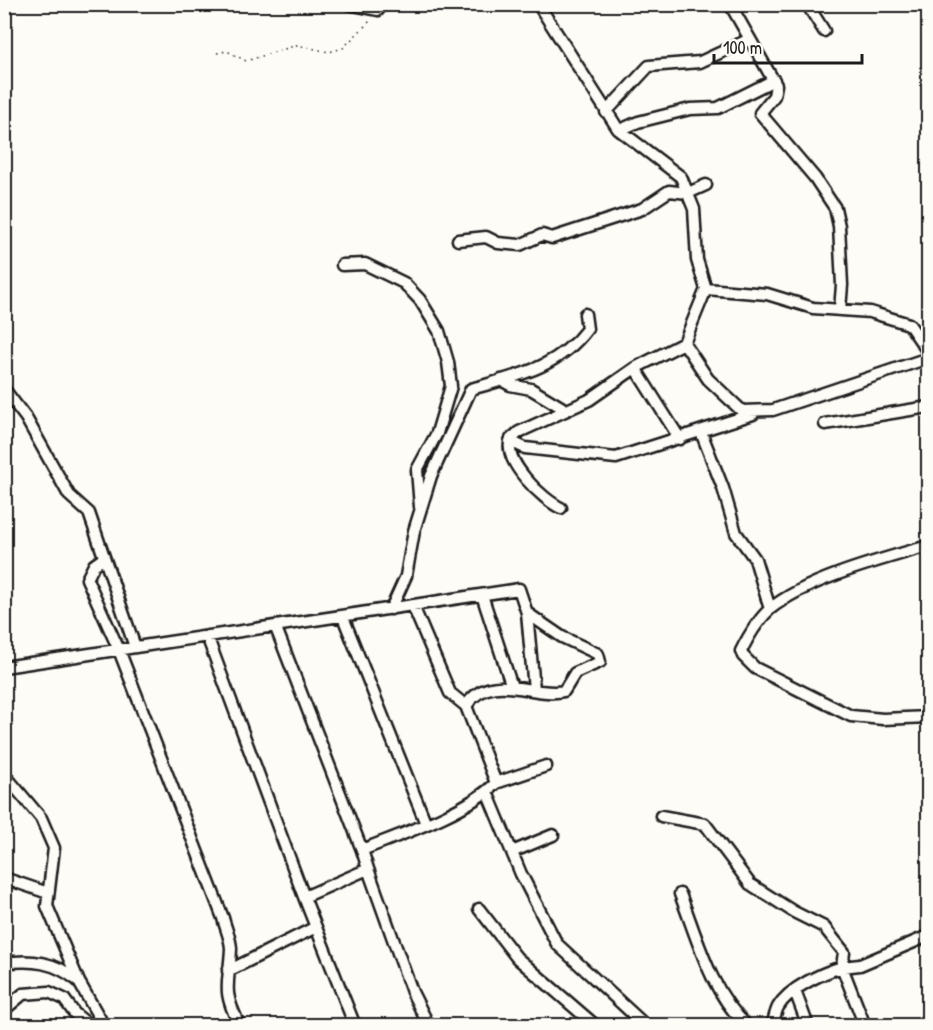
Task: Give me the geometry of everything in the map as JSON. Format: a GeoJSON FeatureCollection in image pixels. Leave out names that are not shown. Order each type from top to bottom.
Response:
{"type":"FeatureCollection","features":[{"type":"Feature","properties":{"kind":"street"},"geometry":{"type":"LineString","coordinates":[[348,4],[380,7]]}},
{"type":"Feature","properties":{"kind":"street"},"geometry":{"type":"LineString","coordinates":[[538,4],[606,112],[620,130],[681,177],[694,209],[697,260],[706,289],[684,343],[635,368],[589,400],[519,432],[510,441],[509,454],[518,470],[548,502],[561,508]]}},
{"type":"Feature","properties":{"kind":"street"},"geometry":{"type":"LineString","coordinates":[[730,4],[776,85],[774,96],[760,113],[815,178],[835,208],[839,226],[843,285],[840,310]]}},
{"type":"Feature","properties":{"kind":"street"},"geometry":{"type":"LineString","coordinates":[[807,4],[824,31]]}},
{"type":"Feature","properties":{"kind":"street"},"geometry":{"type":"LineString","coordinates":[[606,112],[649,66],[700,62],[750,39]]}},
{"type":"Feature","properties":{"kind":"street"},"geometry":{"type":"LineString","coordinates":[[620,130],[690,109],[718,108],[774,80]]}},
{"type":"Feature","properties":{"kind":"street"},"geometry":{"type":"LineString","coordinates":[[458,240],[486,237],[498,243],[520,245],[542,235],[552,238],[618,219],[652,205],[669,191],[688,194],[706,185]]}},
{"type":"Feature","properties":{"kind":"street"},"geometry":{"type":"LineString","coordinates":[[342,265],[365,264],[404,283],[420,300],[439,332],[448,362],[451,386],[437,433],[417,470],[420,511]]}},
{"type":"Feature","properties":{"kind":"street"},"geometry":{"type":"LineString","coordinates":[[706,289],[767,294],[813,308],[870,312],[909,324],[928,352]]}},
{"type":"Feature","properties":{"kind":"street"},"geometry":{"type":"LineString","coordinates":[[391,609],[406,576],[420,511],[431,476],[471,389],[553,361],[570,350],[587,329],[585,314]]}},
{"type":"Feature","properties":{"kind":"street"},"geometry":{"type":"LineString","coordinates":[[684,343],[708,379],[741,411],[773,410],[928,358]]}},
{"type":"Feature","properties":{"kind":"street"},"geometry":{"type":"LineString","coordinates":[[635,368],[680,439]]}},
{"type":"Feature","properties":{"kind":"street"},"geometry":{"type":"LineString","coordinates":[[501,380],[510,385],[531,389],[566,410]]}},
{"type":"Feature","properties":{"kind":"street"},"geometry":{"type":"LineString","coordinates":[[4,389],[26,418],[69,495],[89,513],[135,647]]}},
{"type":"Feature","properties":{"kind":"street"},"geometry":{"type":"LineString","coordinates":[[825,424],[928,407]]}},
{"type":"Feature","properties":{"kind":"street"},"geometry":{"type":"LineString","coordinates":[[510,441],[525,448],[616,458],[764,411]]}},
{"type":"Feature","properties":{"kind":"street"},"geometry":{"type":"LineString","coordinates":[[701,432],[723,488],[736,533],[755,559],[770,609]]}},
{"type":"Feature","properties":{"kind":"street"},"geometry":{"type":"LineString","coordinates":[[923,716],[883,719],[851,716],[755,668],[742,656],[741,651],[770,609],[807,587],[884,558],[928,546]]}},
{"type":"Feature","properties":{"kind":"street"},"geometry":{"type":"LineString","coordinates":[[104,558],[94,565],[87,579],[119,650],[223,918],[231,947],[227,1002],[240,1026]]}},
{"type":"Feature","properties":{"kind":"street"},"geometry":{"type":"LineString","coordinates":[[4,667],[207,636],[276,628],[519,589],[527,613],[534,689]]}},
{"type":"Feature","properties":{"kind":"street"},"geometry":{"type":"LineString","coordinates":[[482,595],[512,687]]}},
{"type":"Feature","properties":{"kind":"street"},"geometry":{"type":"LineString","coordinates":[[413,606],[450,693],[466,706],[496,783]]}},
{"type":"Feature","properties":{"kind":"street"},"geometry":{"type":"LineString","coordinates":[[466,706],[472,698],[491,688],[534,689],[553,694],[564,691],[575,674],[600,662],[598,654],[562,637],[527,613]]}},
{"type":"Feature","properties":{"kind":"street"},"geometry":{"type":"LineString","coordinates":[[343,617],[426,824]]}},
{"type":"Feature","properties":{"kind":"street"},"geometry":{"type":"LineString","coordinates":[[276,628],[362,850],[412,992],[429,1026]]}},
{"type":"Feature","properties":{"kind":"street"},"geometry":{"type":"LineString","coordinates":[[207,636],[304,897],[355,1026]]}},
{"type":"Feature","properties":{"kind":"street"},"geometry":{"type":"LineString","coordinates":[[362,850],[426,824],[487,792],[496,783],[546,766]]}},
{"type":"Feature","properties":{"kind":"street"},"geometry":{"type":"LineString","coordinates":[[4,774],[41,818],[54,848],[47,906],[79,982],[104,1025],[97,1026]]}},
{"type":"Feature","properties":{"kind":"street"},"geometry":{"type":"LineString","coordinates":[[487,792],[512,852],[557,944],[646,1026]]}},
{"type":"Feature","properties":{"kind":"street"},"geometry":{"type":"LineString","coordinates":[[661,816],[705,824],[750,884],[794,912],[824,927],[844,952],[842,967],[865,1026]]}},
{"type":"Feature","properties":{"kind":"street"},"geometry":{"type":"LineString","coordinates":[[512,852],[553,835]]}},
{"type":"Feature","properties":{"kind":"street"},"geometry":{"type":"LineString","coordinates":[[304,897],[368,869]]}},
{"type":"Feature","properties":{"kind":"street"},"geometry":{"type":"LineString","coordinates":[[4,878],[48,893]]}},
{"type":"Feature","properties":{"kind":"street"},"geometry":{"type":"LineString","coordinates":[[680,894],[717,990],[732,1012],[747,1026]]}},
{"type":"Feature","properties":{"kind":"street"},"geometry":{"type":"LineString","coordinates":[[478,909],[517,958],[596,1026]]}},
{"type":"Feature","properties":{"kind":"street"},"geometry":{"type":"LineString","coordinates":[[228,971],[316,927]]}},
{"type":"Feature","properties":{"kind":"street"},"geometry":{"type":"LineString","coordinates":[[772,1026],[778,1007],[795,991],[815,978],[842,967],[860,965],[928,936]]}},
{"type":"Feature","properties":{"kind":"street"},"geometry":{"type":"LineString","coordinates":[[4,963],[23,960],[49,963],[66,970],[79,982]]}},
{"type":"Feature","properties":{"kind":"street"},"geometry":{"type":"LineString","coordinates":[[795,991],[808,1026]]}},
{"type":"Feature","properties":{"kind":"street"},"geometry":{"type":"LineString","coordinates":[[4,1010],[23,994],[49,992],[64,999],[75,1014],[90,1026]]}},
{"type":"Feature","properties":{"kind":"path"},"geometry":{"type":"LineString","coordinates":[[217,53],[227,51],[246,61],[297,45],[328,51],[343,48],[366,27],[380,7]]}}]}
